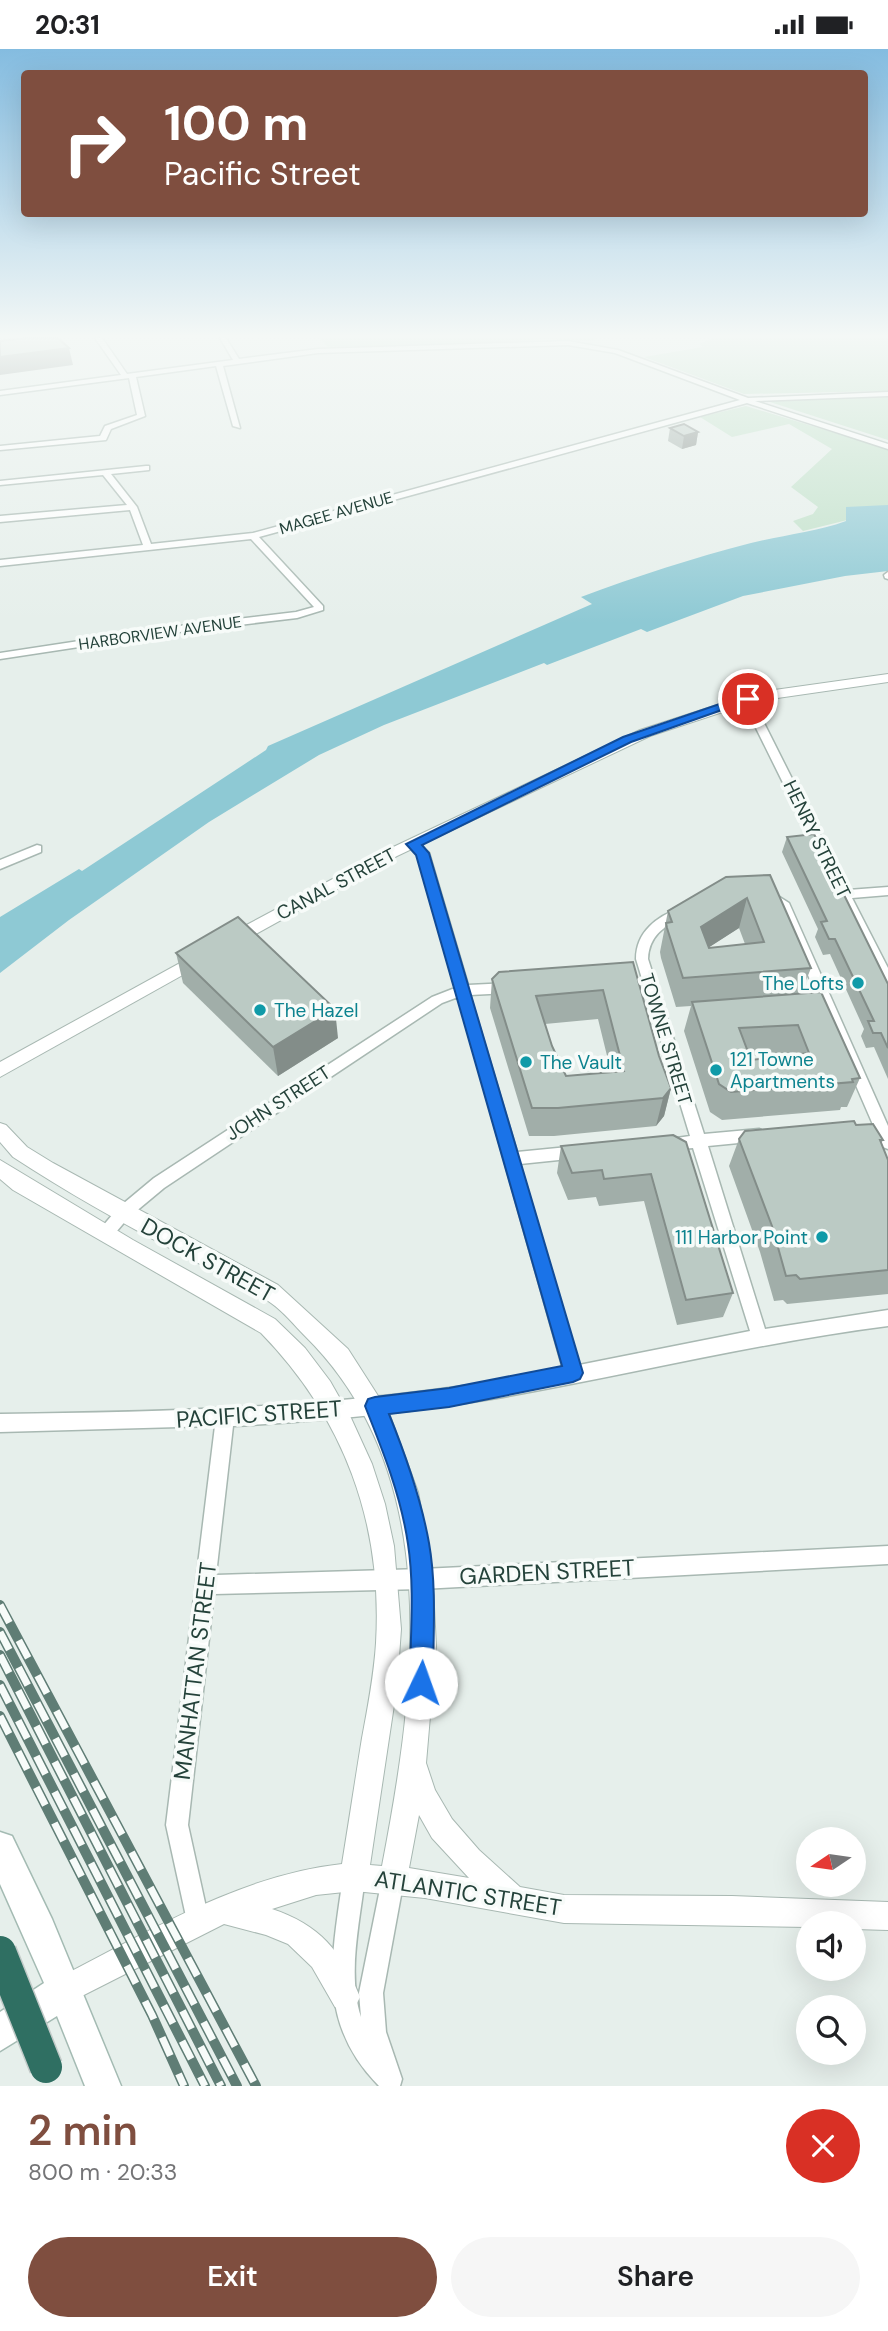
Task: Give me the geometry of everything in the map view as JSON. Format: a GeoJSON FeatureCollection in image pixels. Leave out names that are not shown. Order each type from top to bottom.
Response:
{"type":"FeatureCollection","features":[{"type":"Feature","properties":{"kind":"highway"},"geometry":{"type":"LineString","coordinates":[[0,1952],[46,2067]]}},
{"type":"Feature","properties":{"kind":"main road"},"geometry":{"type":"LineString","coordinates":[[0,1848],[40,1931],[103,2086]]}},
{"type":"Feature","properties":{"kind":"main road","name":"ATLANTIC STREET"},"geometry":{"type":"LineString","coordinates":[[0,2033],[64,1990]]}},
{"type":"Feature","properties":{"kind":"street"},"geometry":{"type":"LineString","coordinates":[[0,448],[103,437],[105,433]]}},
{"type":"Feature","properties":{"kind":"street","name":"MAGEE AVENUE"},"geometry":{"type":"LineString","coordinates":[[0,563],[253,536],[626,433]]}},
{"type":"Feature","properties":{"kind":"street"},"geometry":{"type":"LineString","coordinates":[[848,433],[888,444]]}},
{"type":"Feature","properties":{"kind":"street"},"geometry":{"type":"LineString","coordinates":[[0,483],[146,468]]}},
{"type":"Feature","properties":{"kind":"street"},"geometry":{"type":"LineString","coordinates":[[105,472],[133,507],[148,548]]}},
{"type":"Feature","properties":{"kind":"street"},"geometry":{"type":"LineString","coordinates":[[0,519],[133,507]]}},
{"type":"Feature","properties":{"kind":"street","name":"HARBORVIEW AVENUE"},"geometry":{"type":"LineString","coordinates":[[0,656],[171,630],[297,615],[320,608],[253,536]]}},
{"type":"Feature","properties":{"kind":"street","name":"CANAL STREET"},"geometry":{"type":"LineString","coordinates":[[0,1070],[305,899],[627,740],[741,701],[888,678]]}},
{"type":"Feature","properties":{"kind":"street","name":"HENRY STREET"},"geometry":{"type":"LineString","coordinates":[[741,701],[757,719],[888,981]]}},
{"type":"Feature","properties":{"kind":"street"},"geometry":{"type":"LineString","coordinates":[[412,844],[423,853],[573,1373]]}},
{"type":"Feature","properties":{"kind":"street"},"geometry":{"type":"LineString","coordinates":[[0,865],[37,849]]}},
{"type":"Feature","properties":{"kind":"street"},"geometry":{"type":"LineString","coordinates":[[756,891],[777,897],[783,903],[874,1125],[888,1143]]}},
{"type":"Feature","properties":{"kind":"street"},"geometry":{"type":"LineString","coordinates":[[844,894],[888,891]]}},
{"type":"Feature","properties":{"kind":"street","name":"TOWNE STREET"},"geometry":{"type":"LineString","coordinates":[[689,907],[658,926],[643,940],[641,977],[760,1338]]}},
{"type":"Feature","properties":{"kind":"street","name":"JOHN STREET"},"geometry":{"type":"LineString","coordinates":[[105,1233],[123,1213],[159,1183],[437,1000],[464,990],[529,986]]}},
{"type":"Feature","properties":{"kind":"street","name":"DOCK STREET"},"geometry":{"type":"LineString","coordinates":[[0,1130],[31,1160],[123,1213],[227,1266],[282,1299],[319,1332],[375,1406],[410,1499],[422,1579],[422,1664],[415,1758],[393,1879]]}},
{"type":"Feature","properties":{"kind":"street"},"geometry":{"type":"LineString","coordinates":[[657,1145],[776,1134]]}},
{"type":"Feature","properties":{"kind":"street"},"geometry":{"type":"LineString","coordinates":[[513,1159],[590,1151]]}},
{"type":"Feature","properties":{"kind":"street","name":"DOCK STREET"},"geometry":{"type":"LineString","coordinates":[[0,1168],[20,1184],[268,1326],[305,1365],[334,1409],[356,1450],[368,1486],[387,1580],[387,1657],[354,1877]]}},
{"type":"Feature","properties":{"kind":"street","name":"PACIFIC STREET"},"geometry":{"type":"LineString","coordinates":[[0,1423],[225,1420],[375,1406],[449,1397],[760,1338],[888,1318]]}},
{"type":"Feature","properties":{"kind":"street","name":"MANHATTAN STREET"},"geometry":{"type":"LineString","coordinates":[[210,1916],[177,1825],[225,1420]]}},
{"type":"Feature","properties":{"kind":"street","name":"GARDEN STREET"},"geometry":{"type":"LineString","coordinates":[[206,1585],[422,1579],[888,1555]]}},
{"type":"Feature","properties":{"kind":"street"},"geometry":{"type":"LineString","coordinates":[[415,1758],[420,1791],[436,1822],[465,1855],[517,1903]]}},
{"type":"Feature","properties":{"kind":"street"},"geometry":{"type":"LineString","coordinates":[[354,1877],[345,1997],[349,2023],[357,2045],[371,2065],[392,2083]]}},
{"type":"Feature","properties":{"kind":"street","name":"ATLANTIC STREET"},"geometry":{"type":"LineString","coordinates":[[64,1990],[210,1916],[316,1881],[354,1877],[393,1879],[517,1903],[564,1909],[732,1910],[888,1916]]}},
{"type":"Feature","properties":{"kind":"street"},"geometry":{"type":"LineString","coordinates":[[392,2083],[374,2032],[370,2003],[393,1879]]}},
{"type":"Feature","properties":{"kind":"street"},"geometry":{"type":"LineString","coordinates":[[210,1916],[280,1925],[304,1936],[331,1967],[345,1997]]}},
{"type":"Feature","properties":{"kind":"green space"},"geometry":{"type":"Polygon","coordinates":[[[726,433],[749,433],[732,437],[726,433]]]}},
{"type":"Feature","properties":{"kind":"green space"},"geometry":{"type":"Polygon","coordinates":[[[805,433],[835,433],[888,449],[888,510],[803,531],[793,521],[813,514],[818,507],[791,487],[832,449],[805,433]]]}},
{"type":"Feature","properties":{"kind":"green space"},"geometry":{"type":"Polygon","coordinates":[[[866,433],[888,433],[888,440],[866,433]]]}},
{"type":"Feature","properties":{"kind":"water"},"geometry":{"type":"Polygon","coordinates":[[[888,505],[888,571],[845,576],[743,596],[647,632],[641,629],[547,665],[544,663],[384,725],[319,755],[209,822],[69,920],[0,973],[0,917],[79,869],[82,871],[266,750],[268,746],[592,604],[581,597],[708,555],[846,521],[846,507],[888,505]]]}},
{"type":"Feature","properties":{"kind":"building"},"geometry":{"type":"Polygon","coordinates":[[[814,834],[888,984],[888,1048],[881,1033],[873,1033],[868,1021],[874,1021],[835,939],[829,939],[821,922],[827,921],[787,837],[814,834]]]}},
{"type":"Feature","properties":{"kind":"building"},"geometry":{"type":"Polygon","coordinates":[[[770,875],[811,968],[683,978],[667,928],[666,923],[672,922],[668,911],[726,877],[770,875]],[[747,898],[701,927],[709,948],[764,942],[747,898]]]}},
{"type":"Feature","properties":{"kind":"building"},"geometry":{"type":"Polygon","coordinates":[[[238,917],[335,1009],[273,1047],[176,953],[238,917]]]}},
{"type":"Feature","properties":{"kind":"building"},"geometry":{"type":"Polygon","coordinates":[[[633,962],[659,1056],[671,1088],[663,1098],[532,1108],[492,979],[499,972],[633,962]],[[603,990],[536,996],[552,1046],[566,1076],[624,1071],[603,990]]]}},
{"type":"Feature","properties":{"kind":"building"},"geometry":{"type":"Polygon","coordinates":[[[821,992],[860,1078],[852,1079],[853,1082],[731,1092],[719,1084],[692,1002],[821,992]],[[798,1025],[739,1028],[751,1060],[809,1053],[798,1025]]]}},
{"type":"Feature","properties":{"kind":"building","name":"111 Harbor Point"},"geometry":{"type":"Polygon","coordinates":[[[854,1121],[856,1125],[873,1124],[883,1140],[880,1140],[888,1160],[888,1270],[800,1279],[796,1275],[786,1276],[772,1226],[739,1139],[745,1131],[854,1121]]]}},
{"type":"Feature","properties":{"kind":"building"},"geometry":{"type":"Polygon","coordinates":[[[673,1135],[686,1142],[733,1293],[686,1300],[651,1174],[604,1179],[602,1170],[572,1173],[561,1146],[673,1135]]]}},
{"type":"Feature","properties":{"kind":"railway"},"geometry":{"type":"LineString","coordinates":[[0,1605],[256,2086]]}},
{"type":"Feature","properties":{"kind":"railway"},"geometry":{"type":"LineString","coordinates":[[0,1632],[237,2086]]}},
{"type":"Feature","properties":{"kind":"railway"},"geometry":{"type":"LineString","coordinates":[[0,1655],[221,2086]]}},
{"type":"Feature","properties":{"kind":"railway"},"geometry":{"type":"LineString","coordinates":[[0,1685],[205,2086]]}},
{"type":"Feature","properties":{"kind":"railway"},"geometry":{"type":"LineString","coordinates":[[0,1716],[152,2015],[184,2086]]}},
{"type":"Feature","properties":{"kind":"place","name":"The Lofts"},"geometry":{"type":"Point","coordinates":[858,983]}},
{"type":"Feature","properties":{"kind":"place","name":"The Hazel"},"geometry":{"type":"Point","coordinates":[260,1010]}},
{"type":"Feature","properties":{"kind":"place","name":"The Vault"},"geometry":{"type":"Point","coordinates":[526,1062]}},
{"type":"Feature","properties":{"kind":"place","name":"121 Towne Apartments"},"geometry":{"type":"Point","coordinates":[716,1070]}},
{"type":"Feature","properties":{"kind":"place","name":"111 Harbor Point"},"geometry":{"type":"Point","coordinates":[822,1237]}},
{"type":"Feature","properties":{"kind":"route"},"geometry":{"type":"LineString","coordinates":[[421,1683],[422,1579],[418,1543],[401,1469],[375,1406],[449,1397],[573,1373],[423,853],[412,844],[627,740],[748,699]]}}]}
